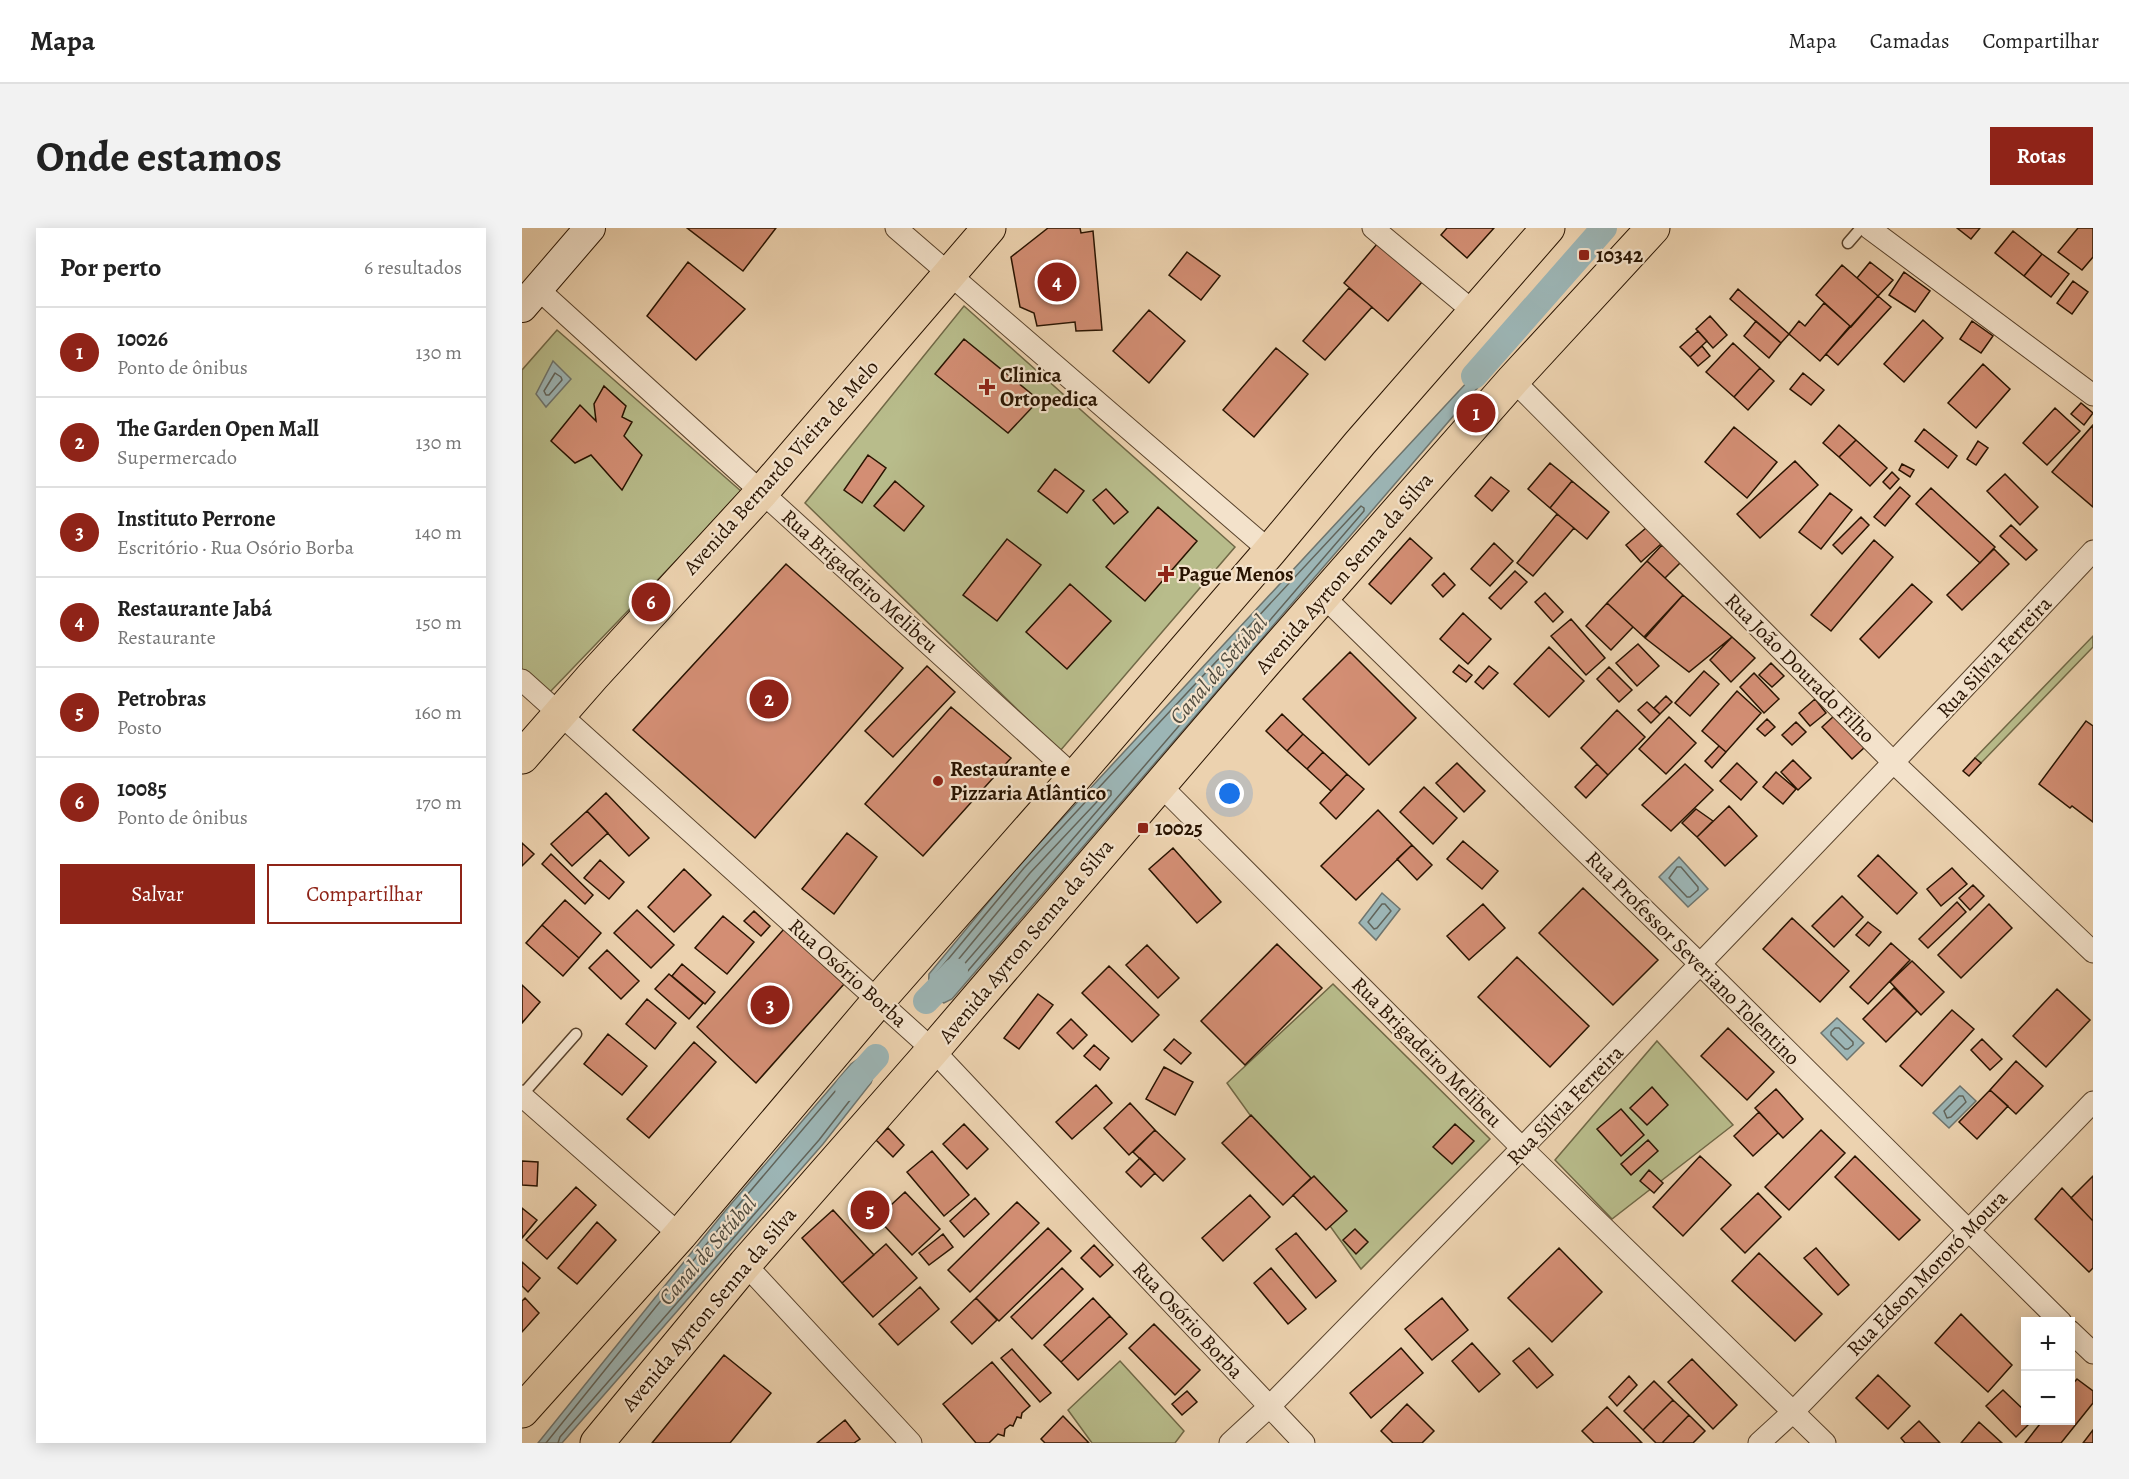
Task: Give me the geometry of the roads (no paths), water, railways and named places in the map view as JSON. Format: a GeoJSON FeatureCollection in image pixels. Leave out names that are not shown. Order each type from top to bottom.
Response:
{"type":"FeatureCollection","features":[{"type":"Feature","properties":{"kind":"main road"},"geometry":{"type":"LineString","coordinates":[[530,298],[590,228]]}},
{"type":"Feature","properties":{"kind":"main road","name":"Avenida Bernardo Vieira de Melo"},"geometry":{"type":"LineString","coordinates":[[522,757],[762,492],[989,228]]}},
{"type":"Feature","properties":{"kind":"main road"},"geometry":{"type":"LineString","coordinates":[[522,1410],[680,1235],[879,1000],[1075,777],[1360,443],[1548,228]]}},
{"type":"Feature","properties":{"kind":"main road","name":"Avenida Ayrton Senna da Silva"},"geometry":{"type":"LineString","coordinates":[[597,1443],[745,1264],[933,1050],[1160,784],[1513,380],[1653,228]]}},
{"type":"Feature","properties":{"kind":"street"},"geometry":{"type":"LineString","coordinates":[[896,228],[1270,551]]}},
{"type":"Feature","properties":{"kind":"street"},"geometry":{"type":"LineString","coordinates":[[1373,228],[1474,312]]}},
{"type":"Feature","properties":{"kind":"street"},"geometry":{"type":"LineString","coordinates":[[1869,228],[2093,395]]}},
{"type":"Feature","properties":{"kind":"street","name":"Rua Brigadeiro Melibeu"},"geometry":{"type":"LineString","coordinates":[[530,298],[762,492],[1075,777]]}},
{"type":"Feature","properties":{"kind":"street","name":"Rua João Dourado Filho"},"geometry":{"type":"LineString","coordinates":[[1513,380],[1894,763],[2093,952]]}},
{"type":"Feature","properties":{"kind":"street","name":"Rua Silvia Ferreira"},"geometry":{"type":"LineString","coordinates":[[1894,763],[2093,551]]}},
{"type":"Feature","properties":{"kind":"street","name":"Rua Professor Severiano Tolentino"},"geometry":{"type":"LineString","coordinates":[[1324,597],[1700,964],[2056,1317]]}},
{"type":"Feature","properties":{"kind":"street","name":"Rua Osório Borba"},"geometry":{"type":"LineString","coordinates":[[522,680],[933,1050],[1304,1443]]}},
{"type":"Feature","properties":{"kind":"street","name":"Rua Sílvia Ferreira"},"geometry":{"type":"LineString","coordinates":[[1230,1443],[1270,1406],[1523,1149],[1894,763]]}},
{"type":"Feature","properties":{"kind":"street","name":"Rua Brigadeiro Melibeu"},"geometry":{"type":"LineString","coordinates":[[1160,784],[1523,1149],[1826,1443]]}},
{"type":"Feature","properties":{"kind":"street"},"geometry":{"type":"LineString","coordinates":[[522,1096],[680,1235]]}},
{"type":"Feature","properties":{"kind":"street","name":"Rua Edson Mororó Moura"},"geometry":{"type":"LineString","coordinates":[[1759,1443],[1794,1411],[2093,1102]]}},
{"type":"Feature","properties":{"kind":"street"},"geometry":{"type":"LineString","coordinates":[[745,1264],[910,1443]]}},
{"type":"Feature","properties":{"kind":"street"},"geometry":{"type":"LineString","coordinates":[[2075,1336],[2093,1353]]}},
{"type":"Feature","properties":{"kind":"lane"},"geometry":{"type":"LineString","coordinates":[[1848,243],[1861,228]]}},
{"type":"Feature","properties":{"kind":"lane"},"geometry":{"type":"LineString","coordinates":[[522,1096],[576,1034]]}},
{"type":"Feature","properties":{"kind":"water"},"geometry":{"type":"Polygon","coordinates":[[[1606,228],[1615,228],[952,999],[944,1003],[936,998],[930,988],[929,974],[1020,864],[1496,351],[1606,228]]]}},
{"type":"Feature","properties":{"kind":"water"},"geometry":{"type":"Polygon","coordinates":[[[553,361],[571,379],[546,407],[536,394],[553,361]]]}},
{"type":"Feature","properties":{"kind":"water"},"geometry":{"type":"Polygon","coordinates":[[[1679,857],[1708,889],[1688,907],[1659,877],[1679,857]]]}},
{"type":"Feature","properties":{"kind":"water"},"geometry":{"type":"Polygon","coordinates":[[[1382,893],[1400,909],[1376,940],[1359,923],[1382,893]]]}},
{"type":"Feature","properties":{"kind":"water"},"geometry":{"type":"Polygon","coordinates":[[[1837,1018],[1864,1043],[1847,1060],[1821,1033],[1837,1018]]]}},
{"type":"Feature","properties":{"kind":"water"},"geometry":{"type":"Polygon","coordinates":[[[861,1057],[876,1069],[871,1083],[823,1144],[562,1443],[538,1443],[725,1211],[851,1064],[861,1057]]]}},
{"type":"Feature","properties":{"kind":"water"},"geometry":{"type":"Polygon","coordinates":[[[1960,1086],[1976,1101],[1949,1128],[1933,1113],[1960,1086]]]}},
{"type":"Feature","properties":{"kind":"waterway","name":"Canal de Setúbal"},"geometry":{"type":"LineString","coordinates":[[1474,376],[1604,228]]}},
{"type":"Feature","properties":{"kind":"waterway","name":"Canal de Setúbal"},"geometry":{"type":"LineString","coordinates":[[926,1001],[955,971]]}},
{"type":"Feature","properties":{"kind":"waterway","name":"Canal de Setúbal"},"geometry":{"type":"LineString","coordinates":[[848,1088],[876,1057]]}},
{"type":"Feature","properties":{"kind":"place","name":"10342"},"geometry":{"type":"Point","coordinates":[1584,255]}},
{"type":"Feature","properties":{"kind":"place","name":"Restaurante Jabá"},"geometry":{"type":"Point","coordinates":[1057,282]}},
{"type":"Feature","properties":{"kind":"place","name":"Clinica Ortopedica"},"geometry":{"type":"Point","coordinates":[987,387]}},
{"type":"Feature","properties":{"kind":"place","name":"10026"},"geometry":{"type":"Point","coordinates":[1476,413]}},
{"type":"Feature","properties":{"kind":"place","name":"Pague Menos"},"geometry":{"type":"Point","coordinates":[1166,574]}},
{"type":"Feature","properties":{"kind":"place","name":"10085"},"geometry":{"type":"Point","coordinates":[651,602]}},
{"type":"Feature","properties":{"kind":"place","name":"The Garden Open Mall"},"geometry":{"type":"Point","coordinates":[769,699]}},
{"type":"Feature","properties":{"kind":"place","name":"Restaurante e Pizzaria Atlântico"},"geometry":{"type":"Point","coordinates":[938,781]}},
{"type":"Feature","properties":{"kind":"place","name":"10025"},"geometry":{"type":"Point","coordinates":[1143,828]}},
{"type":"Feature","properties":{"kind":"place","name":"Instituto Perrone"},"geometry":{"type":"Point","coordinates":[770,1005]}},
{"type":"Feature","properties":{"kind":"place","name":"Petrobras"},"geometry":{"type":"Point","coordinates":[870,1210]}}]}
